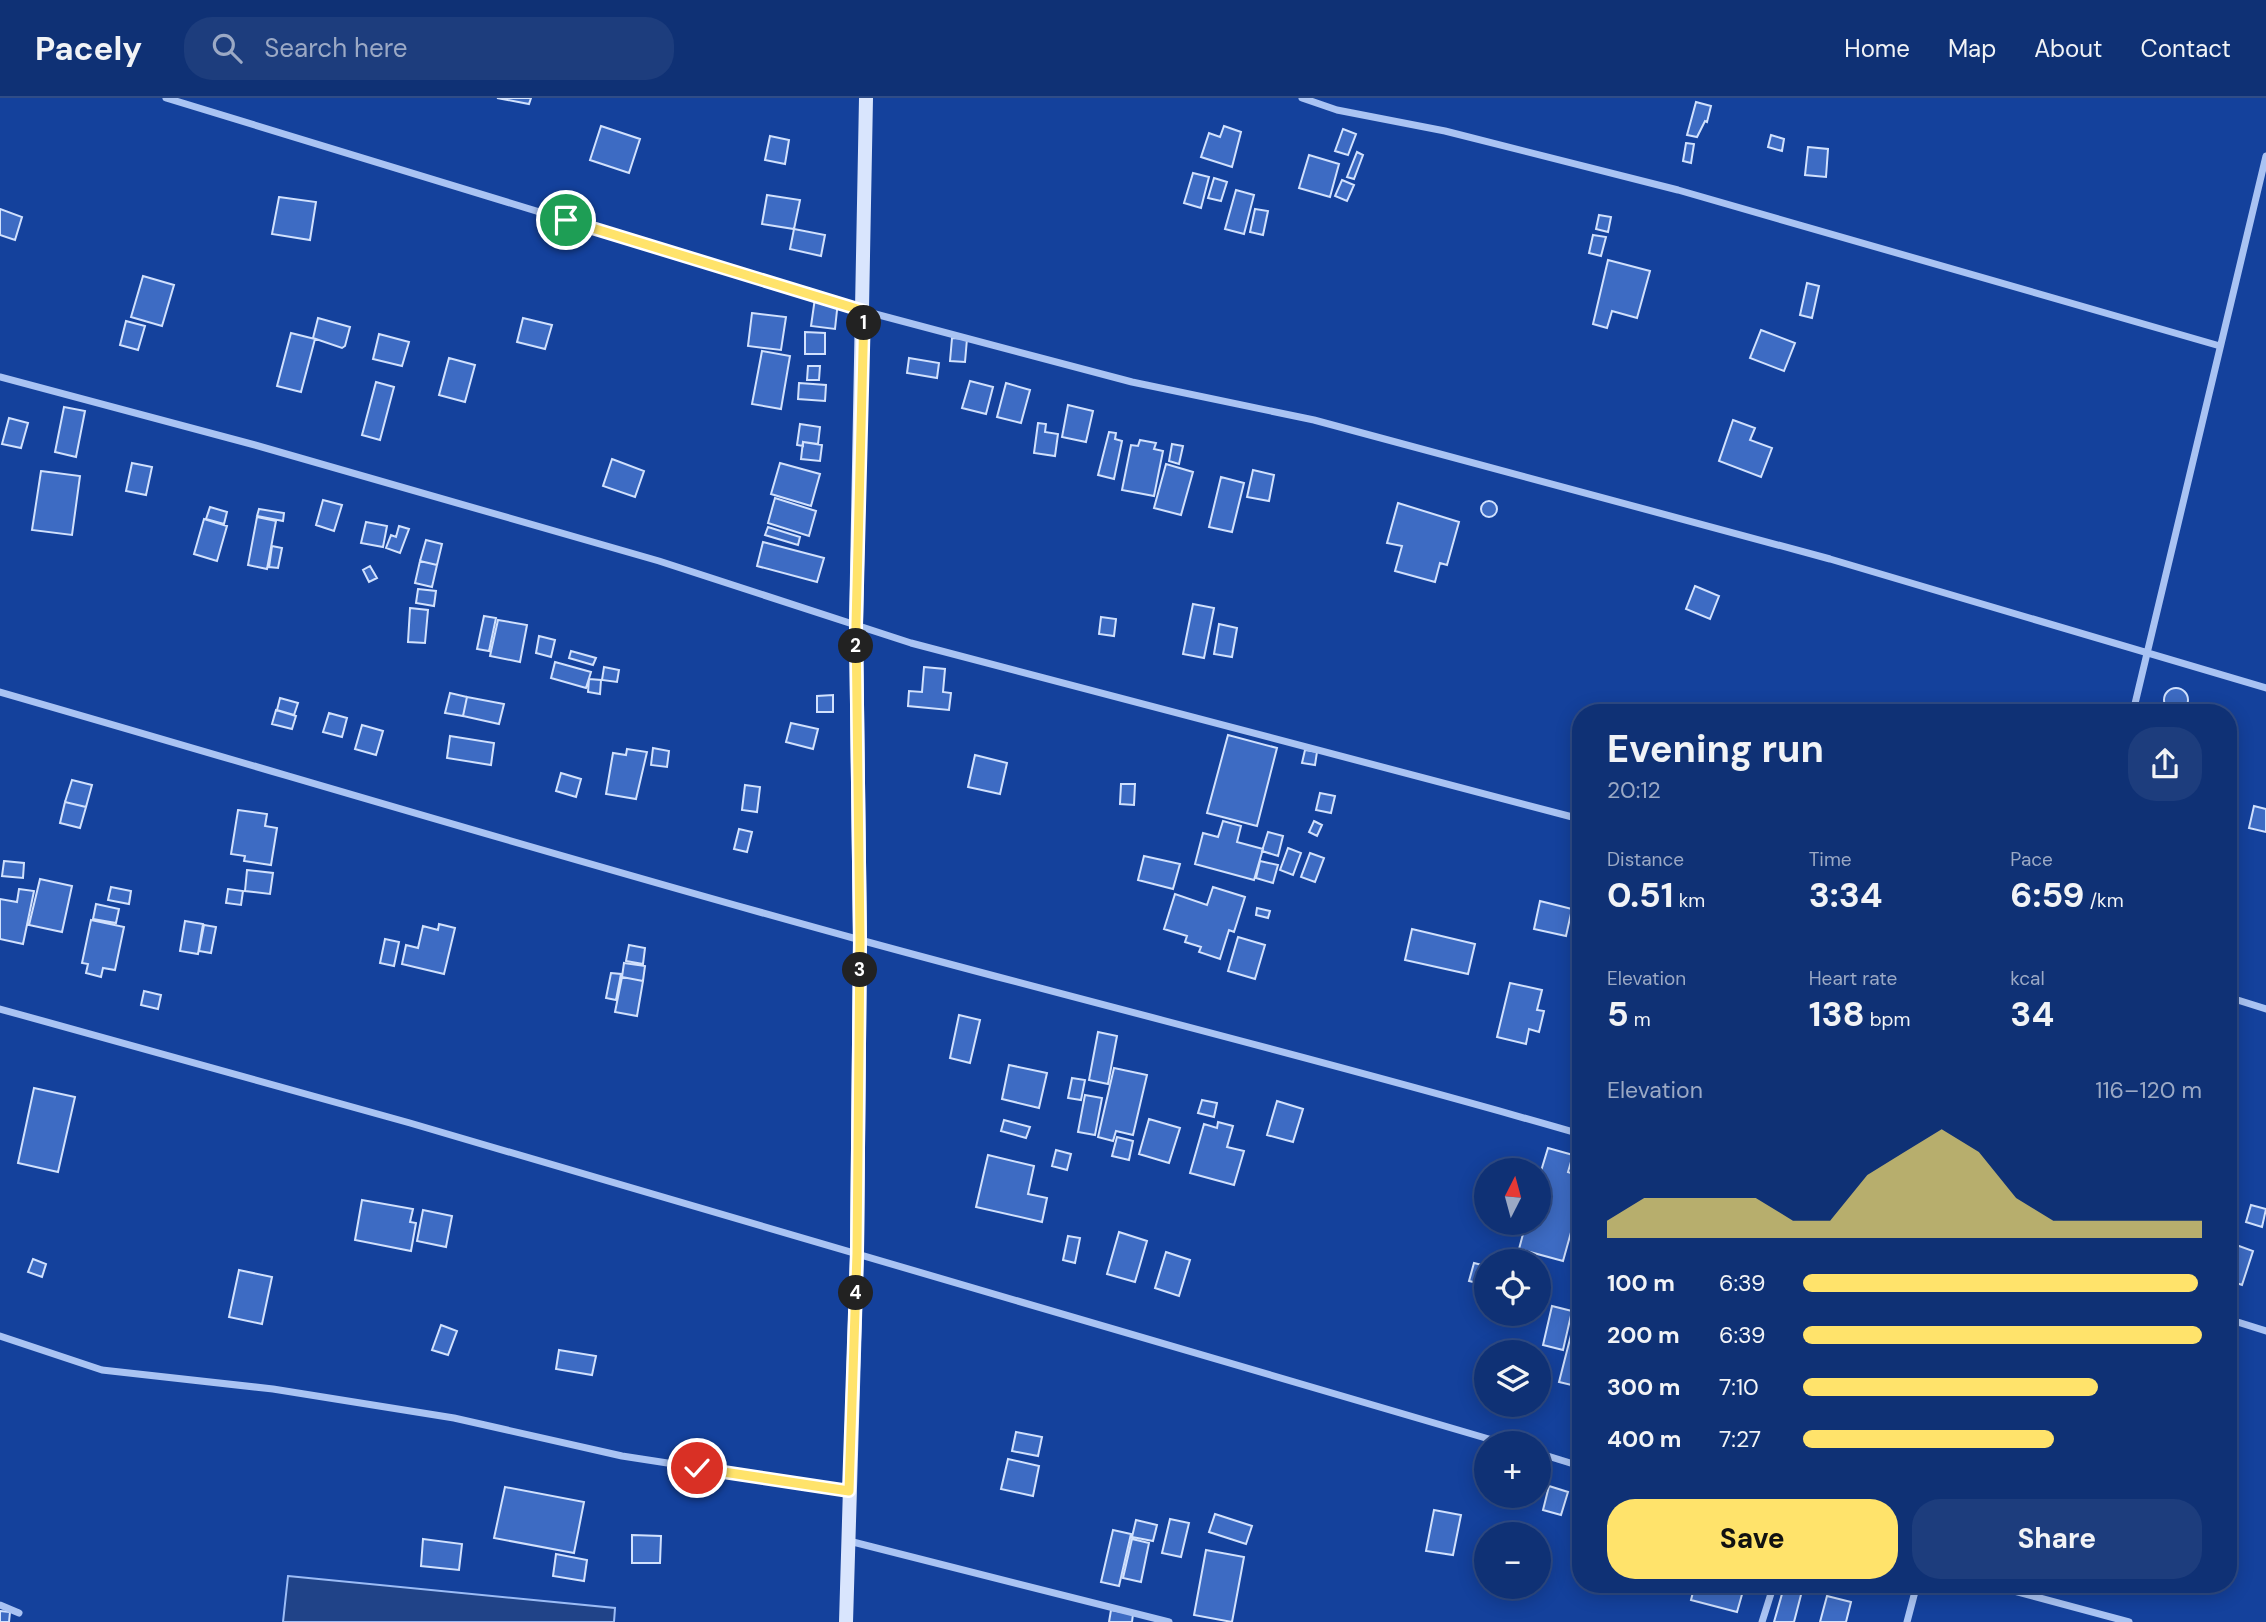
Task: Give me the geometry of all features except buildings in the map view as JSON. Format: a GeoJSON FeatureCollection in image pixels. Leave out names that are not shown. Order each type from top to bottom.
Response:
{"type":"FeatureCollection","features":[{"type":"Feature","properties":{"kind":"street"},"geometry":{"type":"LineString","coordinates":[[166,98],[864,311],[1132,382],[1327,423],[1829,559],[2266,688]]}},
{"type":"Feature","properties":{"kind":"street"},"geometry":{"type":"LineString","coordinates":[[846,1622],[857,1253],[860,940],[856,625],[866,98]]}},
{"type":"Feature","properties":{"kind":"street"},"geometry":{"type":"LineString","coordinates":[[1302,98],[1337,110],[1446,131],[1678,190],[2220,346]]}},
{"type":"Feature","properties":{"kind":"street"},"geometry":{"type":"LineString","coordinates":[[2135,704],[2266,156]]}},
{"type":"Feature","properties":{"kind":"street"},"geometry":{"type":"LineString","coordinates":[[0,377],[255,444],[646,557],[911,643],[1572,817]]}},
{"type":"Feature","properties":{"kind":"street"},"geometry":{"type":"LineString","coordinates":[[0,692],[473,832],[860,940],[1430,1091],[1572,1133]]}},
{"type":"Feature","properties":{"kind":"street"},"geometry":{"type":"LineString","coordinates":[[2237,1000],[2266,1009]]}},
{"type":"Feature","properties":{"kind":"street"},"geometry":{"type":"LineString","coordinates":[[0,1009],[396,1119],[1474,1435]]}},
{"type":"Feature","properties":{"kind":"street"},"geometry":{"type":"LineString","coordinates":[[2237,1322],[2266,1331]]}},
{"type":"Feature","properties":{"kind":"street"},"geometry":{"type":"LineString","coordinates":[[0,1336],[102,1370],[273,1389],[454,1418],[622,1456],[849,1491]]}},
{"type":"Feature","properties":{"kind":"street"},"geometry":{"type":"LineString","coordinates":[[1551,1457],[1572,1463]]}},
{"type":"Feature","properties":{"kind":"street"},"geometry":{"type":"LineString","coordinates":[[848,1541],[1169,1622]]}},
{"type":"Feature","properties":{"kind":"street"},"geometry":{"type":"LineString","coordinates":[[1762,1622],[1771,1593]]}},
{"type":"Feature","properties":{"kind":"street"},"geometry":{"type":"LineString","coordinates":[[1906,1622],[1914,1593]]}},
{"type":"Feature","properties":{"kind":"street"},"geometry":{"type":"LineString","coordinates":[[2021,1593],[2129,1622]]}},
{"type":"Feature","properties":{"kind":"street"},"geometry":{"type":"LineString","coordinates":[[0,1605],[19,1613]]}},
{"type":"Feature","properties":{"kind":"water"},"geometry":{"type":"Polygon","coordinates":[[[288,1576],[615,1608],[614,1622],[283,1622],[288,1576]]]}},
{"type":"Feature","properties":{"kind":"route"},"geometry":{"type":"LineString","coordinates":[[566,220],[864,311],[856,625],[860,940],[857,1253],[849,1491],[697,1468]]}}]}
